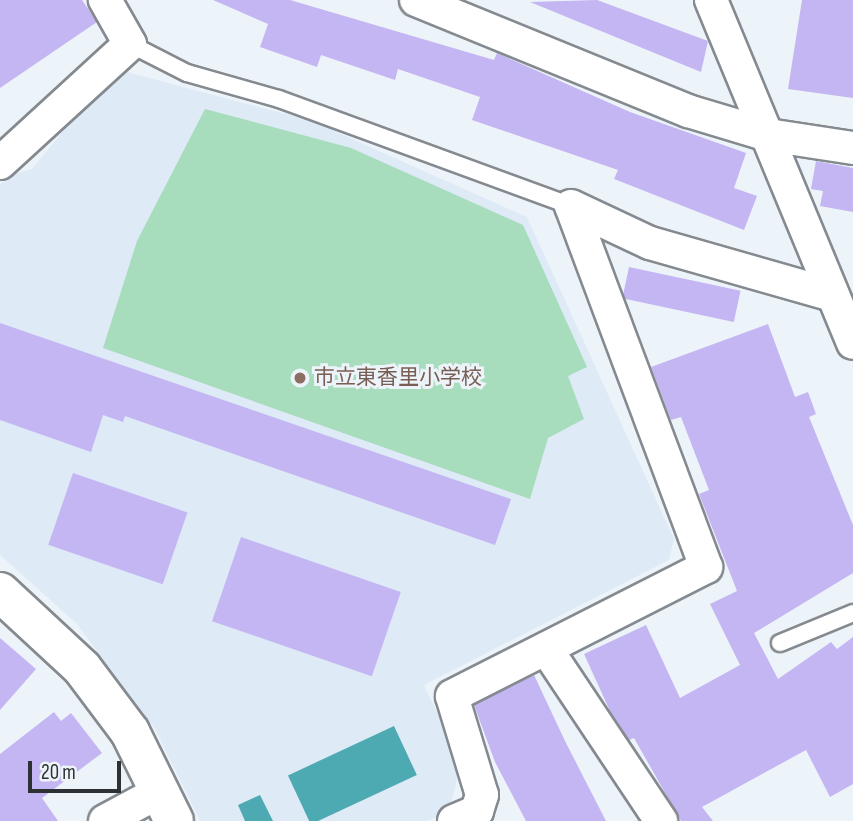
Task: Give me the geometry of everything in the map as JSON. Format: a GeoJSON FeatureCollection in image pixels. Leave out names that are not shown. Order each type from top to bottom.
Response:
{"type":"FeatureCollection","features":[{"type":"Feature","properties":{"kind":"street"},"geometry":{"type":"LineString","coordinates":[[6,144],[130,44],[105,0]]}},
{"type":"Feature","properties":{"kind":"street"},"geometry":{"type":"LineString","coordinates":[[416,0],[688,111],[768,135],[853,148]]}},
{"type":"Feature","properties":{"kind":"street"},"geometry":{"type":"LineString","coordinates":[[712,0],[853,343]]}},
{"type":"Feature","properties":{"kind":"street"},"geometry":{"type":"LineString","coordinates":[[571,206],[650,243],[834,295]]}},
{"type":"Feature","properties":{"kind":"street"},"geometry":{"type":"LineString","coordinates":[[454,821],[477,811],[482,795],[452,696],[706,567],[571,206]]}},
{"type":"Feature","properties":{"kind":"street"},"geometry":{"type":"LineString","coordinates":[[0,592],[82,668],[130,732],[168,806],[105,821]]}},
{"type":"Feature","properties":{"kind":"street"},"geometry":{"type":"LineString","coordinates":[[547,650],[660,821]]}},
{"type":"Feature","properties":{"kind":"lane"},"geometry":{"type":"LineString","coordinates":[[130,44],[187,73],[279,99],[571,206]]}},
{"type":"Feature","properties":{"kind":"lane"},"geometry":{"type":"LineString","coordinates":[[780,643],[853,613]]}},
{"type":"Feature","properties":{"kind":"shaded area","name":"市立東香里小学校"},"geometry":{"type":"Polygon","coordinates":[[[123,71],[312,121],[527,217],[674,539],[669,560],[424,685],[461,763],[449,812],[428,821],[200,821],[155,729],[76,623],[0,555],[0,185],[8,176],[32,169],[107,78],[123,71]]]}},
{"type":"Feature","properties":{"kind":"green space"},"geometry":{"type":"Polygon","coordinates":[[[205,109],[351,148],[523,225],[587,367],[568,376],[584,419],[548,438],[530,499],[103,348],[137,241],[205,109]]]}},
{"type":"Feature","properties":{"kind":"water"},"geometry":{"type":"Polygon","coordinates":[[[394,726],[417,775],[318,821],[309,821],[288,775],[394,726]]]}},
{"type":"Feature","properties":{"kind":"water"},"geometry":{"type":"Polygon","coordinates":[[[260,795],[273,821],[245,821],[238,805],[260,795]]]}},
{"type":"Feature","properties":{"kind":"building"},"geometry":{"type":"Polygon","coordinates":[[[0,0],[82,0],[97,22],[0,88],[0,0]]]}},
{"type":"Feature","properties":{"kind":"building"},"geometry":{"type":"Polygon","coordinates":[[[213,0],[290,0],[494,60],[497,53],[630,112],[746,153],[734,188],[757,196],[744,230],[614,179],[618,170],[472,120],[480,97],[398,69],[395,80],[321,55],[317,67],[260,47],[268,24],[213,0]]]}},
{"type":"Feature","properties":{"kind":"building"},"geometry":{"type":"Polygon","coordinates":[[[597,0],[708,41],[701,72],[530,2],[597,0]]]}},
{"type":"Feature","properties":{"kind":"building"},"geometry":{"type":"Polygon","coordinates":[[[802,0],[853,0],[853,98],[788,89],[802,0]]]}},
{"type":"Feature","properties":{"kind":"building"},"geometry":{"type":"Polygon","coordinates":[[[816,161],[853,168],[853,212],[820,206],[823,191],[811,189],[816,161]]]}},
{"type":"Feature","properties":{"kind":"building"},"geometry":{"type":"Polygon","coordinates":[[[629,267],[741,291],[734,322],[622,298],[629,267]]]}},
{"type":"Feature","properties":{"kind":"building"},"geometry":{"type":"Polygon","coordinates":[[[0,323],[511,499],[495,545],[125,416],[123,422],[103,415],[91,452],[0,420],[0,323]]]}},
{"type":"Feature","properties":{"kind":"building"},"geometry":{"type":"Polygon","coordinates":[[[768,324],[795,397],[808,392],[816,414],[809,417],[853,525],[853,573],[754,633],[778,679],[831,642],[837,649],[853,637],[853,784],[830,797],[806,750],[702,807],[713,821],[681,821],[634,738],[629,740],[610,711],[584,654],[646,625],[680,698],[740,665],[710,604],[737,591],[699,494],[709,490],[681,417],[671,420],[651,367],[768,324]]]}},
{"type":"Feature","properties":{"kind":"building"},"geometry":{"type":"Polygon","coordinates":[[[73,473],[187,512],[163,584],[48,545],[73,473]]]}},
{"type":"Feature","properties":{"kind":"building"},"geometry":{"type":"Polygon","coordinates":[[[241,537],[401,592],[372,676],[212,621],[241,537]]]}},
{"type":"Feature","properties":{"kind":"building"},"geometry":{"type":"Polygon","coordinates":[[[0,638],[36,669],[0,710],[0,638]]]}},
{"type":"Feature","properties":{"kind":"building"},"geometry":{"type":"Polygon","coordinates":[[[534,675],[606,821],[526,821],[495,762],[474,705],[534,675]]]}},
{"type":"Feature","properties":{"kind":"building"},"geometry":{"type":"Polygon","coordinates":[[[54,712],[61,721],[71,713],[102,753],[42,798],[58,821],[0,821],[0,754],[54,712]]]}},
{"type":"Feature","properties":{"kind":"place","name":"市立東香里小学校"},"geometry":{"type":"Point","coordinates":[300,378]}}]}
